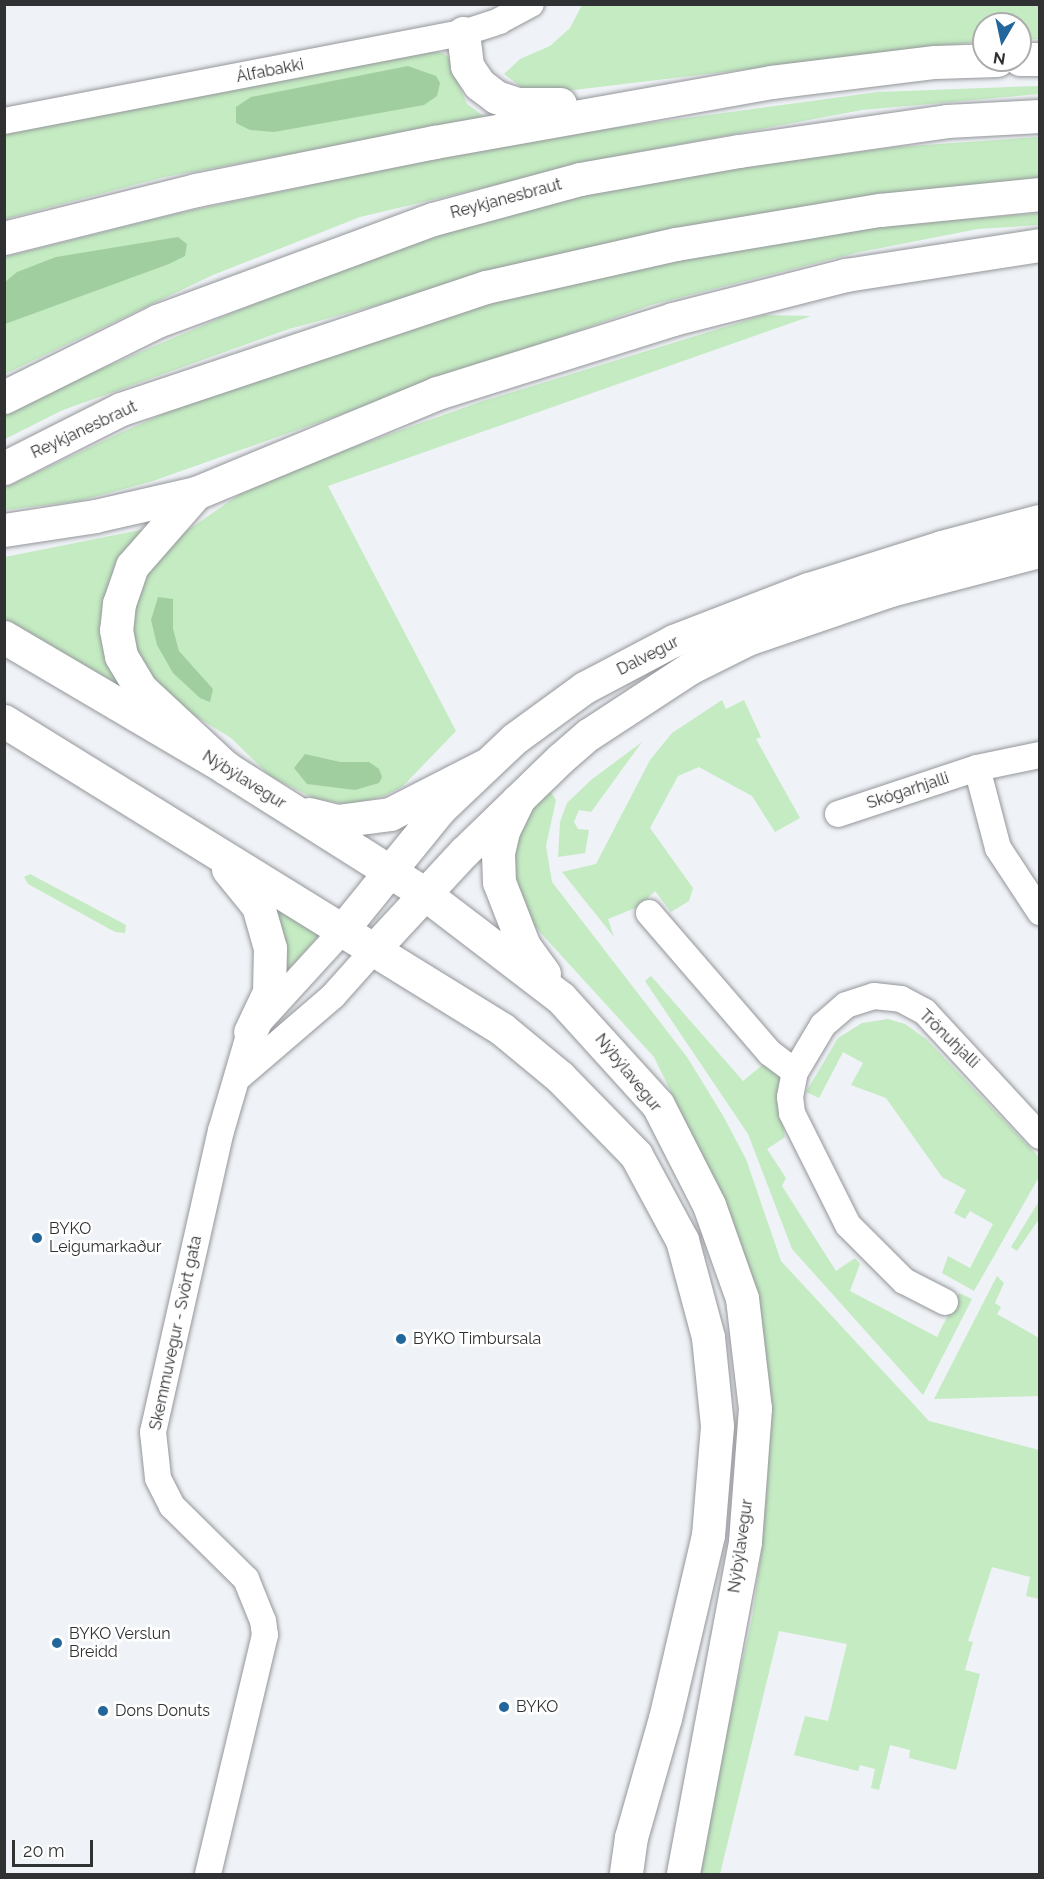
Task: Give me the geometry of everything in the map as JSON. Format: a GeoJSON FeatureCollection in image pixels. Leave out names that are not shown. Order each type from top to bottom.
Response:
{"type":"FeatureCollection","features":[{"type":"Feature","properties":{"kind":"main road"},"geometry":{"type":"LineString","coordinates":[[462,33],[467,66],[479,84],[496,97],[518,104],[658,103]]}},
{"type":"Feature","properties":{"kind":"main road"},"geometry":{"type":"LineString","coordinates":[[4,238],[196,190],[434,141],[658,103],[771,81],[935,62],[972,61]]}},
{"type":"Feature","properties":{"kind":"main road","name":"Reykjanesbraut"},"geometry":{"type":"LineString","coordinates":[[4,397],[157,321],[433,219],[580,179],[739,151],[947,121],[1040,116]]}},
{"type":"Feature","properties":{"kind":"main road","name":"Reykjanesbraut"},"geometry":{"type":"LineString","coordinates":[[4,468],[121,410],[486,287],[687,242],[880,210],[1040,194]]}},
{"type":"Feature","properties":{"kind":"main road"},"geometry":{"type":"LineString","coordinates":[[4,530],[95,516],[196,493],[437,393],[673,319],[846,275],[1040,245]]}},
{"type":"Feature","properties":{"kind":"main road"},"geometry":{"type":"LineString","coordinates":[[196,493],[132,566],[119,603],[116,630],[121,657],[141,689],[226,768]]}},
{"type":"Feature","properties":{"kind":"main road","name":"Nýbýlavegur"},"geometry":{"type":"LineString","coordinates":[[4,637],[226,768],[425,894],[561,998],[658,1105],[709,1205],[742,1298],[755,1408],[745,1542],[683,1875]]}},
{"type":"Feature","properties":{"kind":"main road"},"geometry":{"type":"LineString","coordinates":[[4,654],[112,699]]}},
{"type":"Feature","properties":{"kind":"main road"},"geometry":{"type":"LineString","coordinates":[[4,721],[502,1029],[594,1108],[636,1155],[682,1240],[708,1337],[717,1426],[708,1535],[665,1718],[631,1837],[626,1875]]}},
{"type":"Feature","properties":{"kind":"main road"},"geometry":{"type":"LineString","coordinates":[[292,810],[337,821],[368,820],[425,798],[484,766]]}},
{"type":"Feature","properties":{"kind":"main road"},"geometry":{"type":"LineString","coordinates":[[518,800],[503,831],[498,854],[499,882],[524,946],[561,998]]}},
{"type":"Feature","properties":{"kind":"main road"},"geometry":{"type":"LineString","coordinates":[[199,840],[244,886],[258,906],[266,926],[269,992],[250,1032]]}},
{"type":"Feature","properties":{"kind":"street","name":"Álfabakki"},"geometry":{"type":"LineString","coordinates":[[4,121],[462,33],[499,21],[531,4]]}},
{"type":"Feature","properties":{"kind":"street","name":"Dalvegur"},"geometry":{"type":"LineString","coordinates":[[343,930],[388,870],[484,766],[585,688],[674,641],[809,589],[942,547],[1040,522]]}},
{"type":"Feature","properties":{"kind":"street","name":"Dalvegur"},"geometry":{"type":"LineString","coordinates":[[375,950],[425,894],[518,800],[589,735],[690,669],[748,640],[891,591],[1040,552]]}},
{"type":"Feature","properties":{"kind":"street","name":"Skógarhjalli"},"geometry":{"type":"LineString","coordinates":[[838,814],[977,768],[1040,754]]}},
{"type":"Feature","properties":{"kind":"street"},"geometry":{"type":"LineString","coordinates":[[977,768],[998,848],[1040,912]]}},
{"type":"Feature","properties":{"kind":"street"},"geometry":{"type":"LineString","coordinates":[[649,913],[770,1053],[795,1072]]}},
{"type":"Feature","properties":{"kind":"street","name":"Skemmuvegur - Svört gata"},"geometry":{"type":"LineString","coordinates":[[208,1875],[265,1635],[263,1621],[246,1579],[172,1506],[158,1478],[153,1432],[221,1131],[240,1076],[250,1032],[343,930]]}},
{"type":"Feature","properties":{"kind":"street"},"geometry":{"type":"LineString","coordinates":[[240,1076],[333,996],[375,950]]}},
{"type":"Feature","properties":{"kind":"street","name":"Trönuhjalli"},"geometry":{"type":"LineString","coordinates":[[945,1302],[904,1281],[848,1225],[792,1113],[790,1097],[795,1072],[823,1025],[846,1005],[874,996],[901,999],[925,1012],[1040,1136]]}},
{"type":"Feature","properties":{"kind":"green space"},"geometry":{"type":"Polygon","coordinates":[[[582,5],[1039,5],[1039,39],[1032,39],[1032,12],[972,12],[972,42],[532,95],[504,74],[520,59],[550,46],[570,28],[582,5]]]}},
{"type":"Feature","properties":{"kind":"green space"},"geometry":{"type":"Polygon","coordinates":[[[428,51],[444,53],[456,66],[458,83],[467,104],[486,118],[165,177],[5,219],[5,133],[428,51]]]}},
{"type":"Feature","properties":{"kind":"green space"},"geometry":{"type":"Polygon","coordinates":[[[408,66],[436,76],[440,83],[437,96],[424,105],[274,132],[250,130],[236,123],[236,107],[251,97],[408,66]]]}},
{"type":"Feature","properties":{"kind":"green space"},"geometry":{"type":"Polygon","coordinates":[[[1039,86],[1039,94],[862,110],[617,156],[360,217],[213,275],[5,374],[5,257],[166,216],[509,142],[878,92],[1039,86]]]}},
{"type":"Feature","properties":{"kind":"green space"},"geometry":{"type":"Polygon","coordinates":[[[1039,137],[1039,181],[536,262],[289,329],[63,410],[5,439],[5,415],[89,374],[373,253],[624,182],[896,147],[1039,137]]]}},
{"type":"Feature","properties":{"kind":"green space"},"geometry":{"type":"Polygon","coordinates":[[[1039,213],[1039,225],[978,229],[860,252],[651,305],[150,482],[79,501],[5,510],[4,488],[118,434],[226,386],[411,321],[665,260],[846,229],[1039,213]]]}},
{"type":"Feature","properties":{"kind":"green space"},"geometry":{"type":"Polygon","coordinates":[[[178,237],[187,244],[185,256],[169,264],[5,324],[5,282],[17,272],[56,257],[178,237]]]}},
{"type":"Feature","properties":{"kind":"green space"},"geometry":{"type":"Polygon","coordinates":[[[764,315],[811,316],[328,486],[456,731],[402,787],[384,796],[350,805],[313,798],[270,776],[231,738],[177,705],[131,654],[126,613],[144,576],[185,532],[240,494],[331,455],[480,402],[764,315]]]}},
{"type":"Feature","properties":{"kind":"green space"},"geometry":{"type":"Polygon","coordinates":[[[145,529],[123,561],[128,690],[5,620],[5,557],[145,529]]]}},
{"type":"Feature","properties":{"kind":"green space"},"geometry":{"type":"Polygon","coordinates":[[[158,597],[173,599],[173,629],[179,651],[213,689],[210,702],[200,698],[173,673],[157,645],[151,620],[158,597]]]}},
{"type":"Feature","properties":{"kind":"green space"},"geometry":{"type":"Polygon","coordinates":[[[722,700],[726,709],[744,700],[761,737],[756,739],[800,818],[775,832],[752,796],[699,767],[678,776],[650,828],[693,888],[689,901],[671,912],[655,891],[640,906],[608,919],[614,937],[562,872],[596,864],[650,760],[672,733],[722,700]]]}},
{"type":"Feature","properties":{"kind":"green space"},"geometry":{"type":"Polygon","coordinates":[[[642,742],[591,812],[579,810],[574,822],[578,829],[589,830],[585,853],[558,857],[560,822],[567,803],[591,780],[642,742]]]}},
{"type":"Feature","properties":{"kind":"green space"},"geometry":{"type":"Polygon","coordinates":[[[305,754],[340,762],[369,762],[379,769],[382,777],[379,783],[355,790],[307,784],[294,768],[305,754]]]}},
{"type":"Feature","properties":{"kind":"green space"},"geometry":{"type":"Polygon","coordinates":[[[550,791],[556,800],[546,846],[552,882],[687,1057],[722,1114],[746,1159],[781,1261],[929,1421],[1039,1450],[1039,1599],[1026,1596],[1030,1577],[992,1567],[968,1641],[973,1642],[965,1670],[980,1674],[956,1770],[909,1758],[910,1750],[890,1745],[879,1790],[871,1788],[875,1769],[860,1765],[858,1771],[794,1755],[805,1716],[828,1721],[847,1644],[779,1631],[720,1874],[695,1874],[752,1618],[760,1562],[768,1475],[768,1390],[759,1311],[698,1148],[654,1057],[528,919],[514,897],[511,834],[550,791]]]}},
{"type":"Feature","properties":{"kind":"green space"},"geometry":{"type":"Polygon","coordinates":[[[30,874],[126,925],[125,933],[115,932],[28,884],[24,877],[30,874]]]}},
{"type":"Feature","properties":{"kind":"green space"},"geometry":{"type":"Polygon","coordinates":[[[265,892],[322,932],[282,977],[265,892]]]}},
{"type":"Feature","properties":{"kind":"green space"},"geometry":{"type":"Polygon","coordinates":[[[651,976],[743,1081],[765,1063],[783,1075],[781,1114],[785,1137],[767,1149],[786,1178],[782,1186],[836,1271],[855,1258],[860,1264],[850,1291],[937,1337],[959,1293],[972,1299],[923,1395],[792,1249],[748,1134],[645,981],[651,976]]]}},
{"type":"Feature","properties":{"kind":"green space"},"geometry":{"type":"Polygon","coordinates":[[[888,1019],[905,1024],[926,1039],[1039,1157],[1039,1177],[974,1291],[942,1273],[948,1256],[970,1268],[993,1224],[970,1211],[965,1219],[954,1213],[966,1190],[942,1177],[886,1098],[851,1085],[863,1063],[843,1052],[819,1098],[806,1092],[838,1038],[862,1023],[888,1019]]]}},
{"type":"Feature","properties":{"kind":"green space"},"geometry":{"type":"Polygon","coordinates":[[[1039,1201],[1039,1219],[1017,1251],[1011,1247],[1039,1201]]]}},
{"type":"Feature","properties":{"kind":"green space"},"geometry":{"type":"Polygon","coordinates":[[[997,1276],[1004,1283],[995,1303],[1001,1307],[997,1314],[1039,1338],[1039,1396],[934,1399],[997,1276]]]}},
{"type":"Feature","properties":{"kind":"place","name":"BYKO Leigumarkaður"},"geometry":{"type":"Point","coordinates":[37,1238]}},
{"type":"Feature","properties":{"kind":"place","name":"BYKO Timbursala"},"geometry":{"type":"Point","coordinates":[401,1339]}},
{"type":"Feature","properties":{"kind":"place","name":"BYKO Verslun Breidd"},"geometry":{"type":"Point","coordinates":[57,1643]}},
{"type":"Feature","properties":{"kind":"place","name":"BYKO"},"geometry":{"type":"Point","coordinates":[504,1707]}},
{"type":"Feature","properties":{"kind":"place","name":"Dons Donuts"},"geometry":{"type":"Point","coordinates":[103,1711]}}]}
